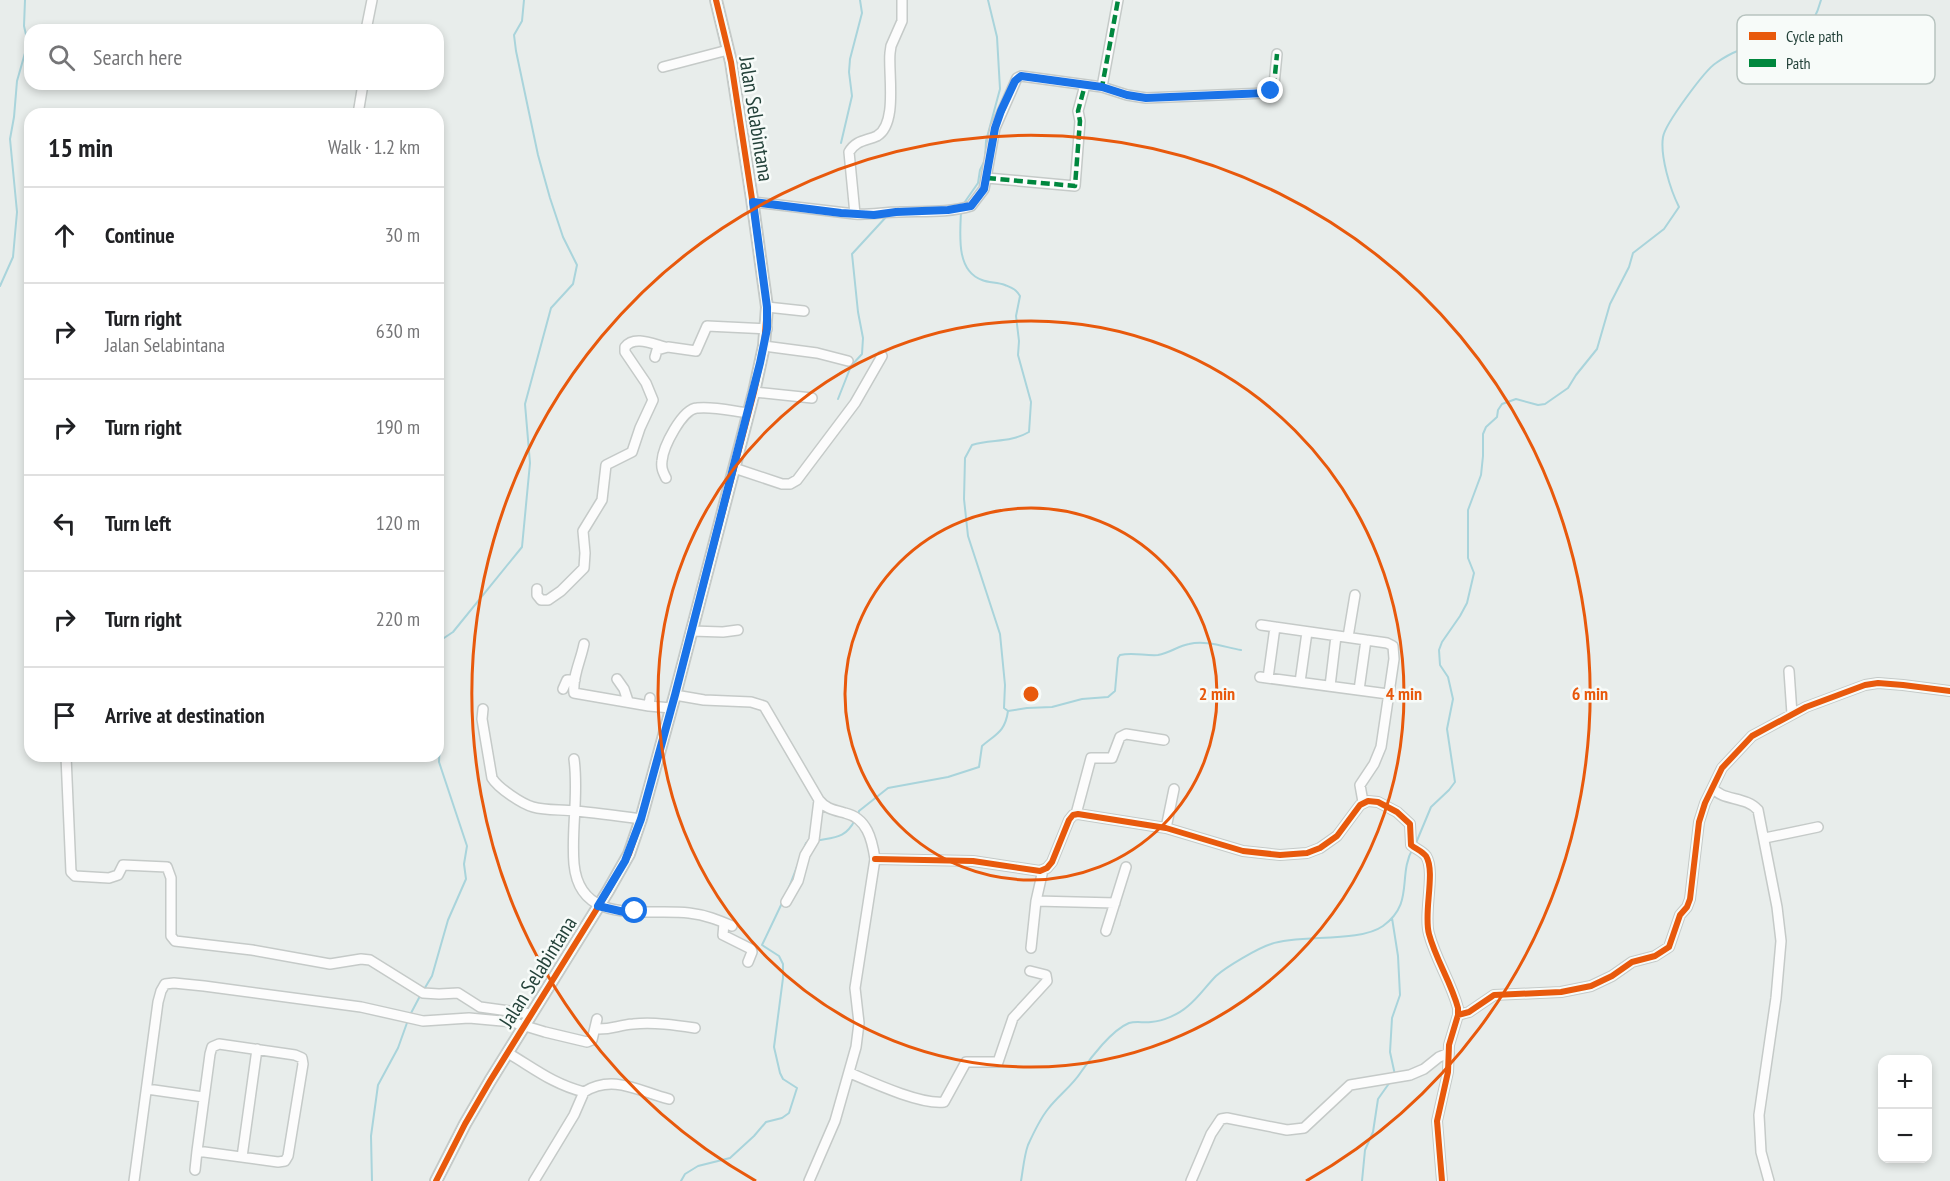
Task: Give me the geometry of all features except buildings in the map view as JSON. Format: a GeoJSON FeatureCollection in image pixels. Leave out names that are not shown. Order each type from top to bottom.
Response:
{"type":"FeatureCollection","features":[{"type":"Feature","properties":{"kind":"street"},"geometry":{"type":"LineString","coordinates":[[367,24],[372,0]]}},
{"type":"Feature","properties":{"kind":"street","name":"Jalan Selabintana"},"geometry":{"type":"LineString","coordinates":[[436,1181],[465,1124],[625,861],[641,819],[754,392],[767,329],[767,307],[753,202],[728,50],[716,0]]}},
{"type":"Feature","properties":{"kind":"street"},"geometry":{"type":"LineString","coordinates":[[855,214],[849,152],[861,141],[880,134],[886,122],[890,109],[890,53],[902,21],[902,0]]}},
{"type":"Feature","properties":{"kind":"street"},"geometry":{"type":"LineString","coordinates":[[1102,87],[1118,0]]}},
{"type":"Feature","properties":{"kind":"street"},"geometry":{"type":"LineString","coordinates":[[663,67],[728,50]]}},
{"type":"Feature","properties":{"kind":"street"},"geometry":{"type":"LineString","coordinates":[[753,202],[874,215],[971,206],[984,189],[995,128],[1017,78],[1021,76],[1102,87],[1146,98],[1266,93],[1271,91],[1274,85],[1277,54]]}},
{"type":"Feature","properties":{"kind":"street"},"geometry":{"type":"LineString","coordinates":[[987,178],[1075,186],[1080,121],[1078,111],[1085,85]]}},
{"type":"Feature","properties":{"kind":"street"},"geometry":{"type":"LineString","coordinates":[[359,108],[362,90]]}},
{"type":"Feature","properties":{"kind":"street"},"geometry":{"type":"LineString","coordinates":[[767,307],[804,311]]}},
{"type":"Feature","properties":{"kind":"street"},"geometry":{"type":"LineString","coordinates":[[537,589],[539,598],[548,600],[582,571],[586,559],[583,531],[601,504],[605,468],[609,463],[632,452],[653,400],[651,392],[625,352],[628,343],[637,341],[696,351],[707,326],[767,329]]}},
{"type":"Feature","properties":{"kind":"street"},"geometry":{"type":"LineString","coordinates":[[764,346],[817,353],[848,361]]}},
{"type":"Feature","properties":{"kind":"street"},"geometry":{"type":"LineString","coordinates":[[655,357],[657,350],[665,347]]}},
{"type":"Feature","properties":{"kind":"street"},"geometry":{"type":"LineString","coordinates":[[734,468],[782,484],[790,484],[797,480],[855,404],[882,356]]}},
{"type":"Feature","properties":{"kind":"street"},"geometry":{"type":"LineString","coordinates":[[754,392],[813,398]]}},
{"type":"Feature","properties":{"kind":"street"},"geometry":{"type":"LineString","coordinates":[[666,478],[662,457],[680,420],[687,412],[697,408],[748,413]]}},
{"type":"Feature","properties":{"kind":"street"},"geometry":{"type":"LineString","coordinates":[[1348,638],[1354,595]]}},
{"type":"Feature","properties":{"kind":"street"},"geometry":{"type":"LineString","coordinates":[[1261,625],[1387,643],[1393,646],[1394,659],[1382,747],[1359,788],[1363,802]]}},
{"type":"Feature","properties":{"kind":"street"},"geometry":{"type":"LineString","coordinates":[[1275,627],[1264,678],[1388,694]]}},
{"type":"Feature","properties":{"kind":"street"},"geometry":{"type":"LineString","coordinates":[[692,631],[738,630]]}},
{"type":"Feature","properties":{"kind":"street"},"geometry":{"type":"LineString","coordinates":[[1300,682],[1307,632]]}},
{"type":"Feature","properties":{"kind":"street"},"geometry":{"type":"LineString","coordinates":[[1330,687],[1336,636]]}},
{"type":"Feature","properties":{"kind":"street"},"geometry":{"type":"LineString","coordinates":[[1359,690],[1366,640]]}},
{"type":"Feature","properties":{"kind":"street"},"geometry":{"type":"LineString","coordinates":[[584,644],[574,693],[649,702],[671,708]]}},
{"type":"Feature","properties":{"kind":"street"},"geometry":{"type":"LineString","coordinates":[[1790,671],[1792,714]]}},
{"type":"Feature","properties":{"kind":"street"},"geometry":{"type":"LineString","coordinates":[[617,679],[628,701]]}},
{"type":"Feature","properties":{"kind":"street"},"geometry":{"type":"LineString","coordinates":[[563,689],[567,680],[575,680]]}},
{"type":"Feature","properties":{"kind":"street"},"geometry":{"type":"LineString","coordinates":[[1458,1015],[1469,1012],[1494,996],[1561,992],[1591,986],[1612,976],[1632,962],[1655,956],[1669,947],[1680,915],[1687,907],[1689,899],[1700,822],[1705,803],[1722,768],[1752,736],[1818,702],[1871,684],[1903,685],[1950,691]]}},
{"type":"Feature","properties":{"kind":"street"},"geometry":{"type":"LineString","coordinates":[[675,695],[704,700],[751,702],[764,706],[819,800],[829,809],[851,814],[863,823],[870,836],[875,859],[855,987],[859,1030],[850,1073],[835,1121],[809,1181]]}},
{"type":"Feature","properties":{"kind":"street"},"geometry":{"type":"LineString","coordinates":[[483,710],[486,754],[495,784],[532,807],[641,819]]}},
{"type":"Feature","properties":{"kind":"street"},"geometry":{"type":"LineString","coordinates":[[1031,948],[1036,901],[1043,870],[1052,862],[1067,823],[1076,814],[1091,758],[1112,758],[1120,737],[1126,734],[1164,740]]}},
{"type":"Feature","properties":{"kind":"street"},"geometry":{"type":"LineString","coordinates":[[574,759],[577,780],[575,873],[583,893],[598,906],[624,912],[689,913],[716,918],[728,924],[723,934],[751,949],[748,962]]}},
{"type":"Feature","properties":{"kind":"street"},"geometry":{"type":"LineString","coordinates":[[66,762],[71,872],[75,876],[109,878],[118,875],[123,865],[167,867],[171,878],[171,933],[175,941],[280,954],[330,964],[361,959],[370,960],[423,993],[458,993],[480,1007],[531,1014]]}},
{"type":"Feature","properties":{"kind":"street"},"geometry":{"type":"LineString","coordinates":[[1713,788],[1718,793],[1749,802],[1760,814],[1777,907],[1781,951],[1759,1115],[1761,1152],[1769,1181]]}},
{"type":"Feature","properties":{"kind":"street"},"geometry":{"type":"LineString","coordinates":[[1166,828],[1174,789]]}},
{"type":"Feature","properties":{"kind":"street"},"geometry":{"type":"LineString","coordinates":[[786,902],[798,881],[805,855],[814,840],[819,800]]}},
{"type":"Feature","properties":{"kind":"street"},"geometry":{"type":"LineString","coordinates":[[1076,814],[1166,828],[1243,851],[1280,855],[1297,855],[1316,850],[1332,840],[1363,802],[1372,800],[1378,802],[1408,821],[1412,826],[1411,845],[1427,858],[1429,872],[1427,925],[1438,960],[1457,1005],[1458,1015],[1451,1032],[1448,1072],[1437,1120],[1442,1181]]}},
{"type":"Feature","properties":{"kind":"street"},"geometry":{"type":"LineString","coordinates":[[1765,838],[1818,827]]}},
{"type":"Feature","properties":{"kind":"street"},"geometry":{"type":"LineString","coordinates":[[875,859],[974,861],[1029,870],[1043,870]]}},
{"type":"Feature","properties":{"kind":"street"},"geometry":{"type":"LineString","coordinates":[[1106,931],[1126,867]]}},
{"type":"Feature","properties":{"kind":"street"},"geometry":{"type":"LineString","coordinates":[[1036,901],[1114,903]]}},
{"type":"Feature","properties":{"kind":"street"},"geometry":{"type":"LineString","coordinates":[[850,1073],[892,1091],[934,1102],[944,1102],[966,1062],[995,1063],[999,1060],[1013,1018],[1047,981],[1046,975],[1030,971]]}},
{"type":"Feature","properties":{"kind":"street"},"geometry":{"type":"LineString","coordinates":[[134,1181],[160,991],[162,987],[170,983],[361,1007],[423,1021],[469,1018],[525,1024],[556,1035],[587,1042],[592,1040],[596,1024],[616,1029],[631,1024],[664,1023],[695,1028]]}},
{"type":"Feature","properties":{"kind":"street"},"geometry":{"type":"LineString","coordinates":[[195,1170],[197,1151],[203,1097],[210,1054],[214,1045],[298,1055],[302,1058],[303,1064],[287,1159],[281,1162],[197,1151]]}},
{"type":"Feature","properties":{"kind":"street"},"geometry":{"type":"LineString","coordinates":[[242,1157],[257,1049]]}},
{"type":"Feature","properties":{"kind":"street"},"geometry":{"type":"LineString","coordinates":[[508,1053],[556,1083],[584,1092]]}},
{"type":"Feature","properties":{"kind":"street"},"geometry":{"type":"LineString","coordinates":[[1191,1181],[1211,1134],[1221,1119],[1227,1118],[1287,1130],[1304,1128],[1350,1085],[1410,1075],[1449,1053]]}},
{"type":"Feature","properties":{"kind":"street"},"geometry":{"type":"LineString","coordinates":[[534,1181],[574,1115],[584,1092],[610,1083],[669,1099]]}},
{"type":"Feature","properties":{"kind":"street"},"geometry":{"type":"LineString","coordinates":[[147,1089],[203,1097]]}},
{"type":"Feature","properties":{"kind":"waterway"},"geometry":{"type":"LineString","coordinates":[[24,24],[25,0]]}},
{"type":"Feature","properties":{"kind":"waterway"},"geometry":{"type":"LineString","coordinates":[[444,638],[453,632],[522,547],[530,463],[525,404],[551,308],[573,284],[577,265],[563,237],[550,198],[538,155],[516,51],[514,35],[522,21],[524,0]]}},
{"type":"Feature","properties":{"kind":"waterway"},"geometry":{"type":"LineString","coordinates":[[841,143],[852,96],[850,59],[862,13],[860,0]]}},
{"type":"Feature","properties":{"kind":"waterway"},"geometry":{"type":"LineString","coordinates":[[962,206],[978,183],[1000,89],[997,37],[988,0]]}},
{"type":"Feature","properties":{"kind":"waterway"},"geometry":{"type":"LineString","coordinates":[[1816,15],[1821,0]]}},
{"type":"Feature","properties":{"kind":"waterway"},"geometry":{"type":"LineString","coordinates":[[1416,843],[1431,807],[1455,782],[1447,729],[1453,699],[1448,677],[1440,665],[1439,650],[1467,603],[1474,573],[1468,558],[1468,510],[1481,475],[1483,434],[1486,427],[1497,417],[1502,404],[1516,399],[1538,405],[1545,404],[1568,388],[1597,349],[1610,304],[1629,267],[1633,253],[1664,229],[1679,207],[1666,172],[1662,145],[1665,130],[1695,86],[1711,68],[1725,57],[1737,52]]}},
{"type":"Feature","properties":{"kind":"waterway"},"geometry":{"type":"LineString","coordinates":[[0,286],[13,257],[17,212],[10,139],[17,81],[24,56]]}},
{"type":"Feature","properties":{"kind":"waterway"},"geometry":{"type":"LineString","coordinates":[[961,212],[961,251],[968,269],[982,280],[1012,288],[1020,296],[1016,316],[1018,355],[1031,402],[1029,432],[1015,438],[972,445],[965,458],[964,499],[968,536],[1000,634],[1005,685],[1004,708],[1008,711]]}},
{"type":"Feature","properties":{"kind":"waterway"},"geometry":{"type":"LineString","coordinates":[[838,399],[851,366],[862,354],[863,338],[852,254],[887,216]]}},
{"type":"Feature","properties":{"kind":"waterway"},"geometry":{"type":"LineString","coordinates":[[1008,711],[1052,707],[1082,699],[1108,697],[1115,691],[1120,655],[1158,655],[1195,643],[1208,643],[1241,650]]}},
{"type":"Feature","properties":{"kind":"waterway"},"geometry":{"type":"LineString","coordinates":[[858,815],[859,811],[888,788],[948,777],[979,767],[982,746],[1005,724],[1008,711]]}},
{"type":"Feature","properties":{"kind":"waterway"},"geometry":{"type":"LineString","coordinates":[[423,991],[432,976],[448,920],[466,879],[464,864],[467,846],[439,762]]}},
{"type":"Feature","properties":{"kind":"waterway"},"geometry":{"type":"LineString","coordinates":[[815,841],[843,834],[855,820]]}},
{"type":"Feature","properties":{"kind":"waterway"},"geometry":{"type":"LineString","coordinates":[[788,890],[806,843],[810,842]]}},
{"type":"Feature","properties":{"kind":"waterway"},"geometry":{"type":"LineString","coordinates":[[1021,1181],[1028,1145],[1042,1117],[1096,1052],[1122,1026],[1134,1022],[1166,1019],[1176,1014],[1192,1003],[1221,972],[1265,946],[1297,939],[1359,935],[1383,926],[1399,908],[1408,858],[1413,848]]}},
{"type":"Feature","properties":{"kind":"waterway"},"geometry":{"type":"LineString","coordinates":[[681,1181],[685,1174],[698,1166],[730,1158],[766,1122],[782,1118],[789,1113],[797,1088],[783,1079],[774,1047],[783,964],[779,956],[762,945],[782,903]]}},
{"type":"Feature","properties":{"kind":"waterway"},"geometry":{"type":"LineString","coordinates":[[1392,918],[1398,956],[1400,995],[1392,1018],[1390,1052],[1395,1075]]}},
{"type":"Feature","properties":{"kind":"waterway"},"geometry":{"type":"LineString","coordinates":[[410,1015],[420,996]]}},
{"type":"Feature","properties":{"kind":"waterway"},"geometry":{"type":"LineString","coordinates":[[372,1181],[371,1136],[378,1085],[398,1048],[408,1020]]}},
{"type":"Feature","properties":{"kind":"waterway"},"geometry":{"type":"LineString","coordinates":[[1362,1181],[1365,1150],[1373,1132],[1378,1099],[1390,1082]]}},
{"type":"Feature","properties":{"kind":"marked path"},"geometry":{"type":"LineString","coordinates":[[855,214],[944,211],[971,206],[984,189],[995,128],[1017,78],[1021,76],[1102,87],[1118,0]]}},
{"type":"Feature","properties":{"kind":"marked path"},"geometry":{"type":"LineString","coordinates":[[1102,87],[1146,98],[1266,93],[1271,91],[1274,85],[1277,54]]}},
{"type":"Feature","properties":{"kind":"marked path"},"geometry":{"type":"LineString","coordinates":[[987,178],[1075,186],[1080,121],[1078,111],[1085,85]]}},
{"type":"Feature","properties":{"kind":"cycle path"},"geometry":{"type":"LineString","coordinates":[[436,1181],[490,1081],[629,854],[641,819],[675,695],[754,392],[764,346],[767,307],[731,62],[716,0]]}},
{"type":"Feature","properties":{"kind":"cycle path"},"geometry":{"type":"LineString","coordinates":[[1458,1015],[1469,1012],[1494,995],[1561,992],[1591,986],[1612,976],[1632,962],[1655,956],[1669,947],[1680,915],[1690,899],[1699,822],[1705,803],[1722,768],[1752,736],[1806,707],[1865,685],[1878,683],[1950,691]]}},
{"type":"Feature","properties":{"kind":"cycle path"},"geometry":{"type":"LineString","coordinates":[[875,859],[973,861],[1040,871],[1052,862],[1069,820],[1073,815],[1078,814],[1166,828],[1243,851],[1280,855],[1307,853],[1320,848],[1337,836],[1360,805],[1368,801],[1378,802],[1397,812],[1410,824],[1411,845],[1424,854],[1429,863],[1427,915],[1429,934],[1458,1008],[1449,1045],[1448,1072],[1437,1121],[1442,1181]]}},
{"type":"Feature","properties":{"kind":"route"},"geometry":{"type":"LineString","coordinates":[[635,911],[624,912],[598,906],[625,861],[641,819],[754,392],[767,329],[767,307],[753,202],[874,215],[948,210],[971,206],[984,189],[995,128],[1001,111],[1015,81],[1021,76],[1102,87],[1146,98],[1271,91]]}}]}
